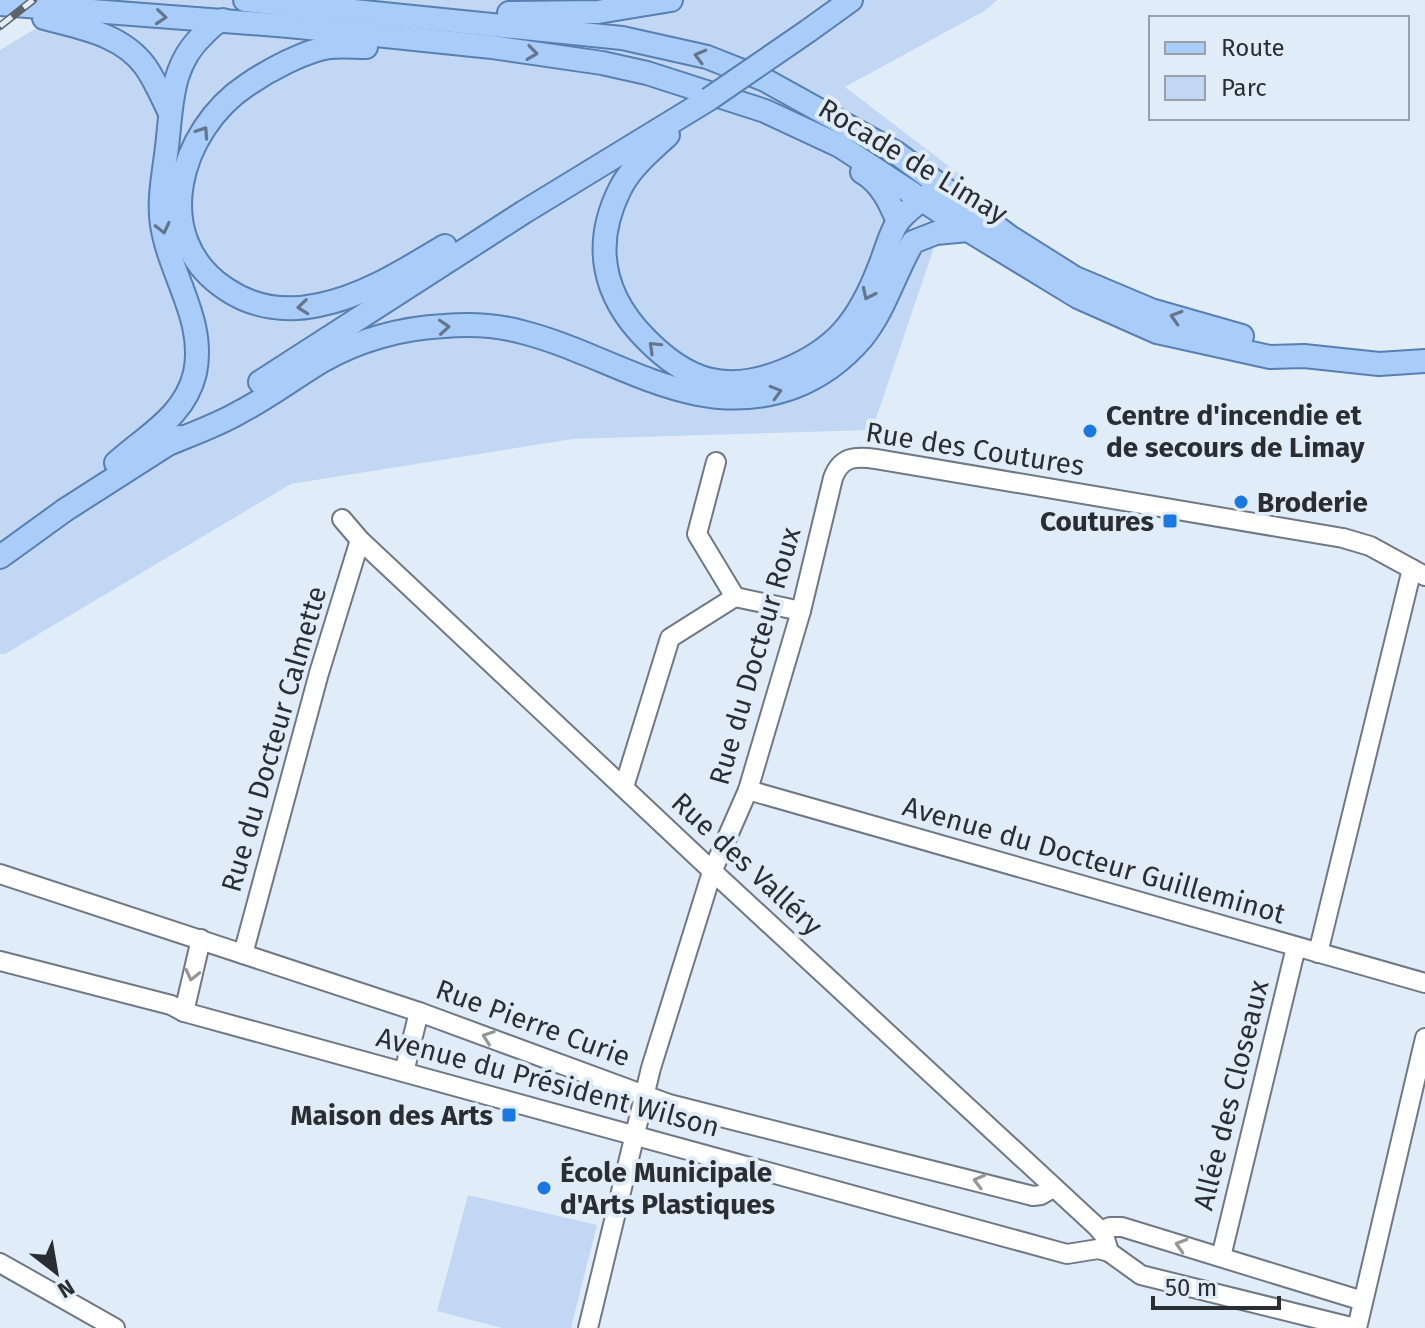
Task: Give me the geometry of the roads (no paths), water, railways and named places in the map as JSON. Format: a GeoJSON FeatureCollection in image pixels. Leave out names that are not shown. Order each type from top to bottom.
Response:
{"type":"FeatureCollection","features":[{"type":"Feature","properties":{"kind":"main road","name":"Rocade de Limay"},"geometry":{"type":"LineString","coordinates":[[245,0],[622,38],[707,57],[778,87],[895,152],[968,230],[1078,297],[1157,332],[1270,357],[1304,356],[1379,364],[1425,361]]}},
{"type":"Feature","properties":{"kind":"main road"},"geometry":{"type":"LineString","coordinates":[[357,11],[447,9],[560,14],[598,12],[671,0]]}},
{"type":"Feature","properties":{"kind":"main road"},"geometry":{"type":"LineString","coordinates":[[0,557],[65,510],[524,212],[703,102],[851,0]]}},
{"type":"Feature","properties":{"kind":"main road"},"geometry":{"type":"LineString","coordinates":[[65,510],[121,458],[169,420],[189,390],[195,373],[197,334],[163,230],[159,207],[169,111],[174,83],[183,59],[195,42],[217,22],[246,12],[294,5]]}},
{"type":"Feature","properties":{"kind":"main road","name":"Rocade de Limay"},"geometry":{"type":"LineString","coordinates":[[0,6],[492,47],[602,63],[659,76],[765,111],[840,146],[931,192],[1075,278],[1151,310],[1276,345],[1304,356]]}},
{"type":"Feature","properties":{"kind":"main road"},"geometry":{"type":"LineString","coordinates":[[0,6],[96,32],[121,43],[145,66],[169,111]]}},
{"type":"Feature","properties":{"kind":"main road"},"geometry":{"type":"LineString","coordinates":[[492,47],[328,47],[279,65],[244,87],[218,111],[200,136],[180,187],[181,223],[189,250],[218,284],[260,305],[298,309],[321,305],[377,285],[448,244],[524,212]]}},
{"type":"Feature","properties":{"kind":"main road"},"geometry":{"type":"LineString","coordinates":[[703,102],[633,169],[620,190],[610,216],[606,245],[607,273],[619,309],[677,367],[699,378],[746,382],[783,371],[819,352],[847,329],[868,295],[898,222],[931,192]]}},
{"type":"Feature","properties":{"kind":"main road"},"geometry":{"type":"LineString","coordinates":[[740,102],[757,116],[873,178],[889,200],[898,222]]}},
{"type":"Feature","properties":{"kind":"main road"},"geometry":{"type":"LineString","coordinates":[[168,444],[239,413],[325,359],[368,339],[441,326],[487,325],[523,332],[635,375],[715,398],[748,399],[777,393],[807,382],[837,363],[865,335],[913,242],[931,192]]}},
{"type":"Feature","properties":{"kind":"main road"},"geometry":{"type":"LineString","coordinates":[[913,242],[936,233],[968,230]]}},
{"type":"Feature","properties":{"kind":"street","name":"Rue des Coutures"},"geometry":{"type":"LineString","coordinates":[[842,463],[854,457],[876,459],[1343,538],[1370,546],[1418,573]]}},
{"type":"Feature","properties":{"kind":"street"},"geometry":{"type":"LineString","coordinates":[[716,462],[697,534],[735,597]]}},
{"type":"Feature","properties":{"kind":"street","name":"Rue du Docteur Roux"},"geometry":{"type":"LineString","coordinates":[[588,1328],[644,1093],[712,872],[748,790],[801,611],[829,492],[835,472],[842,463]]}},
{"type":"Feature","properties":{"kind":"street","name":"Rue des Valléry"},"geometry":{"type":"LineString","coordinates":[[342,519],[360,540],[712,872],[1101,1231],[1109,1252]]}},
{"type":"Feature","properties":{"kind":"street","name":"Rue du Docteur Calmette"},"geometry":{"type":"LineString","coordinates":[[243,954],[319,673],[360,540]]}},
{"type":"Feature","properties":{"kind":"street"},"geometry":{"type":"LineString","coordinates":[[1318,953],[1418,573]]}},
{"type":"Feature","properties":{"kind":"street"},"geometry":{"type":"LineString","coordinates":[[624,787],[670,638],[735,597],[801,611]]}},
{"type":"Feature","properties":{"kind":"street","name":"Avenue du Docteur Guilleminot"},"geometry":{"type":"LineString","coordinates":[[748,790],[1425,983]]}},
{"type":"Feature","properties":{"kind":"street","name":"Rue Pierre Curie"},"geometry":{"type":"LineString","coordinates":[[0,874],[419,1012],[669,1104],[1033,1196],[1053,1188]]}},
{"type":"Feature","properties":{"kind":"street"},"geometry":{"type":"LineString","coordinates":[[184,1012],[201,939]]}},
{"type":"Feature","properties":{"kind":"street","name":"Allée des Closeaux"},"geometry":{"type":"LineString","coordinates":[[1221,1257],[1296,947]]}},
{"type":"Feature","properties":{"kind":"street","name":"Avenue du Président Wilson"},"geometry":{"type":"LineString","coordinates":[[0,961],[171,1005],[184,1012],[1067,1254],[1098,1249],[1109,1252]]}},
{"type":"Feature","properties":{"kind":"street"},"geometry":{"type":"LineString","coordinates":[[404,1072],[419,1012]]}},
{"type":"Feature","properties":{"kind":"street"},"geometry":{"type":"LineString","coordinates":[[1109,1252],[1141,1275],[1356,1328],[1425,1038]]}},
{"type":"Feature","properties":{"kind":"street"},"geometry":{"type":"LineString","coordinates":[[1101,1231],[1122,1227],[1363,1301]]}},
{"type":"Feature","properties":{"kind":"street"},"geometry":{"type":"LineString","coordinates":[[0,1263],[115,1328]]}},
{"type":"Feature","properties":{"kind":"railway"},"geometry":{"type":"LineString","coordinates":[[0,26],[33,0]]}},
{"type":"Feature","properties":{"kind":"place","name":"Centre d'incendie et de secours de Limay"},"geometry":{"type":"Point","coordinates":[1090,431]}},
{"type":"Feature","properties":{"kind":"place","name":"Broderie"},"geometry":{"type":"Point","coordinates":[1241,502]}},
{"type":"Feature","properties":{"kind":"place","name":"Coutures"},"geometry":{"type":"Point","coordinates":[1170,521]}},
{"type":"Feature","properties":{"kind":"place","name":"Maison des Arts"},"geometry":{"type":"Point","coordinates":[509,1115]}},
{"type":"Feature","properties":{"kind":"place","name":"École Municipale d'Arts Plastiques"},"geometry":{"type":"Point","coordinates":[544,1188]}}]}
